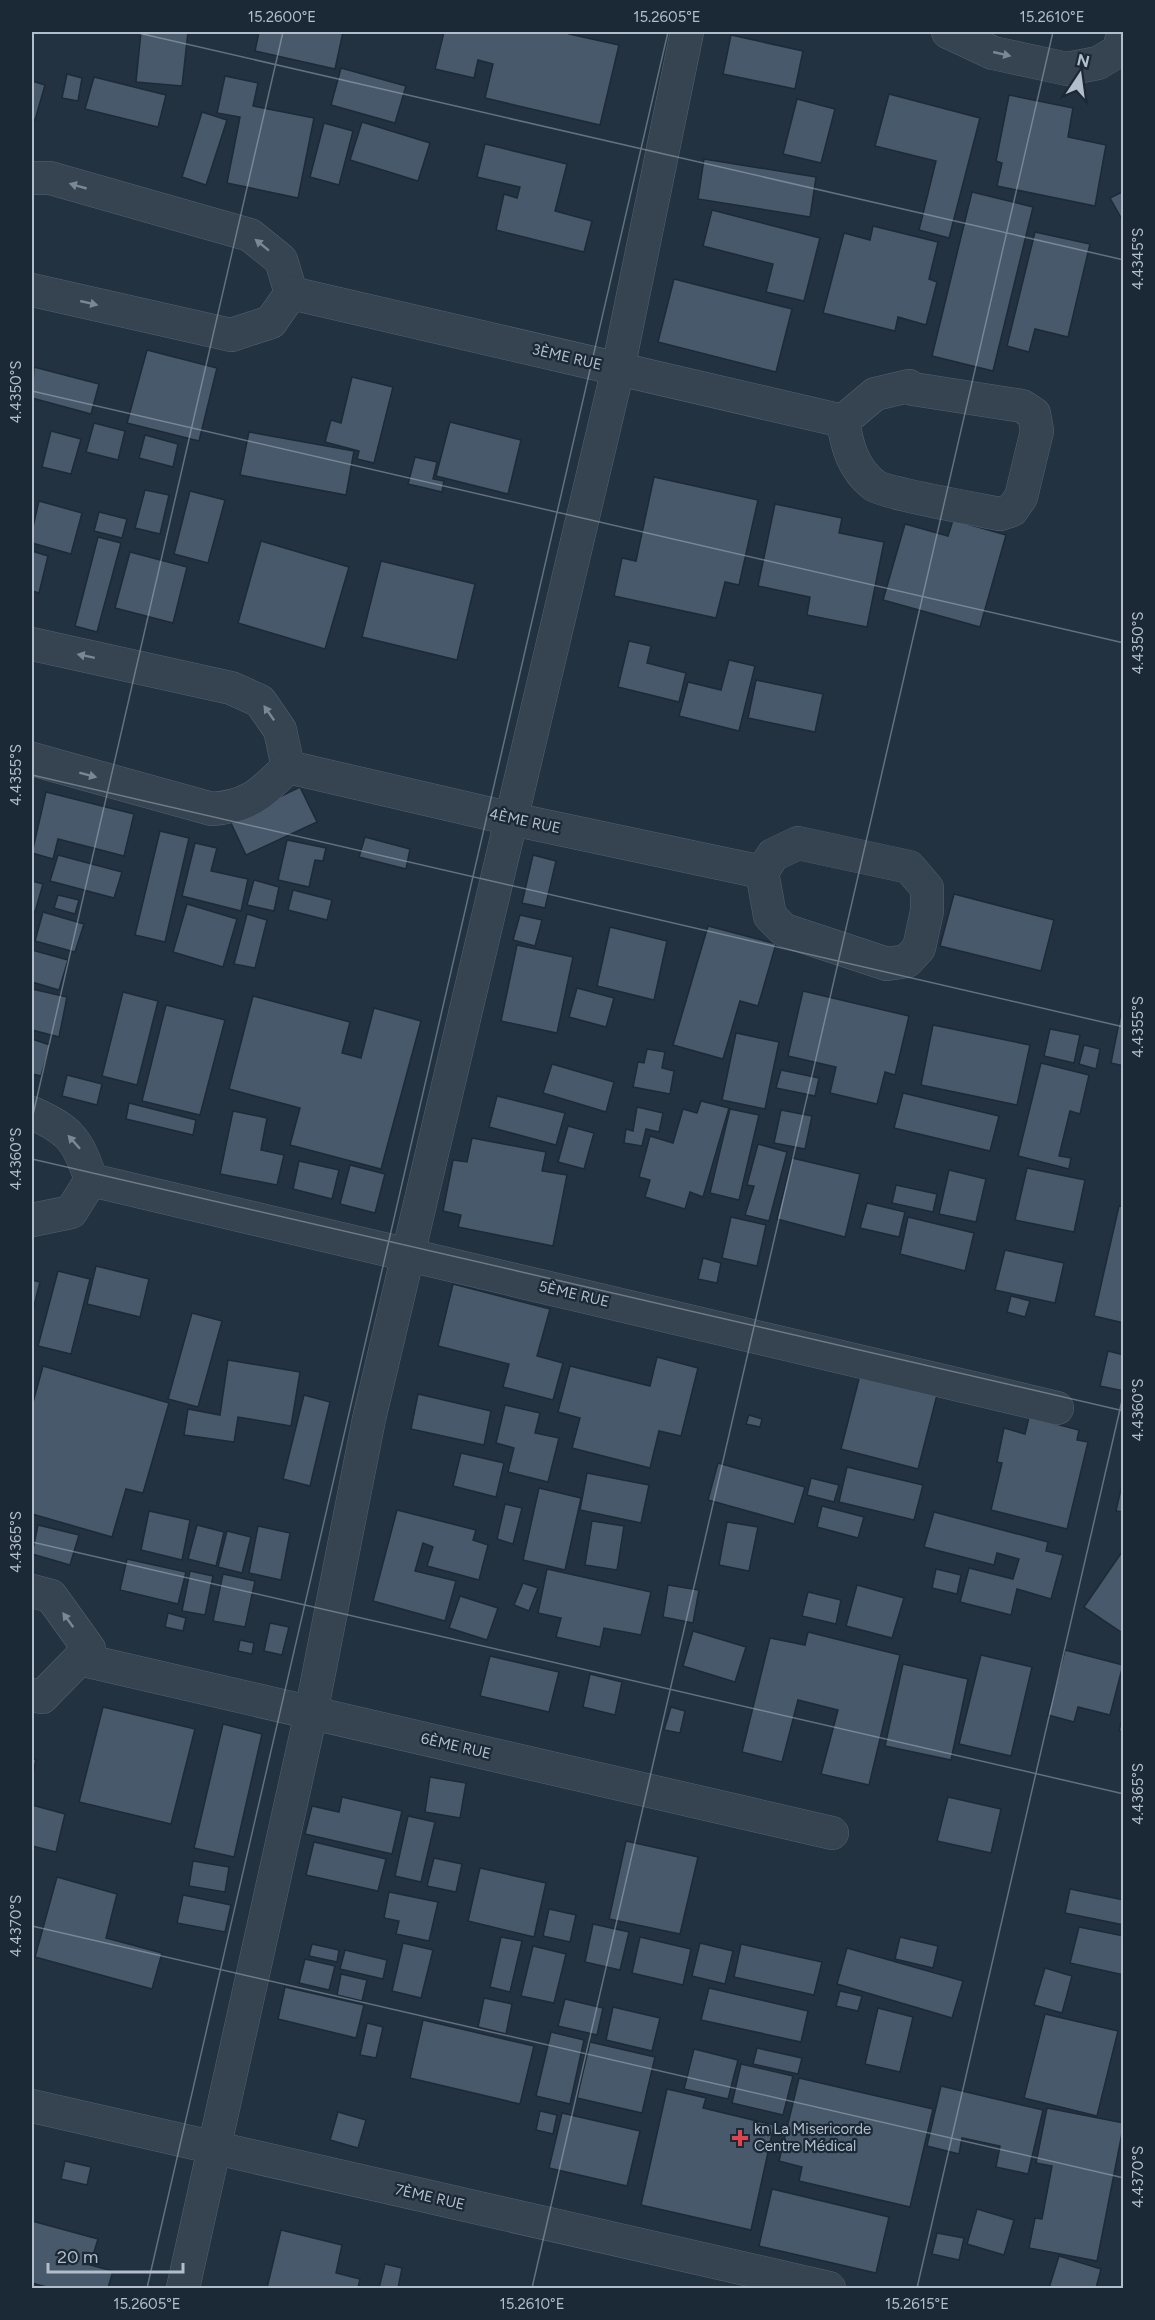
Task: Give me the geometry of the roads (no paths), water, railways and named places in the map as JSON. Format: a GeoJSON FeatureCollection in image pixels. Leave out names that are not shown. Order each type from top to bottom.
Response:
{"type":"FeatureCollection","features":[{"type":"Feature","properties":{"kind":"street"},"geometry":{"type":"LineString","coordinates":[[183,2289],[311,1713],[369,1419],[410,1256],[618,369],[687,32]]}},
{"type":"Feature","properties":{"kind":"street"},"geometry":{"type":"LineString","coordinates":[[948,32],[993,52],[1067,69],[1098,63],[1118,51],[1124,32]]}},
{"type":"Feature","properties":{"kind":"street"},"geometry":{"type":"LineString","coordinates":[[32,178],[50,178],[250,235],[281,260],[291,293],[271,322],[231,335],[32,290]]}},
{"type":"Feature","properties":{"kind":"street","name":"3ÈME RUE"},"geometry":{"type":"LineString","coordinates":[[291,293],[843,421]]}},
{"type":"Feature","properties":{"kind":"street"},"geometry":{"type":"LineString","coordinates":[[909,386],[913,389],[1022,406],[1034,414],[1037,431],[1021,497],[1012,510],[1000,514],[875,486],[848,450],[843,421],[875,393],[909,386]]}},
{"type":"Feature","properties":{"kind":"street"},"geometry":{"type":"LineString","coordinates":[[32,644],[231,688],[260,701],[280,729],[288,767],[254,800],[235,807],[212,809],[32,759]]}},
{"type":"Feature","properties":{"kind":"street","name":"4ÈME RUE"},"geometry":{"type":"LineString","coordinates":[[288,767],[512,819],[762,872]]}},
{"type":"Feature","properties":{"kind":"street"},"geometry":{"type":"LineString","coordinates":[[798,843],[909,867],[927,888],[927,911],[919,948],[907,961],[887,964],[784,930],[770,916],[762,872],[773,855],[798,843]]}},
{"type":"Feature","properties":{"kind":"street"},"geometry":{"type":"LineString","coordinates":[[32,1113],[59,1125],[81,1150],[91,1180],[71,1212],[46,1220],[32,1220]]}},
{"type":"Feature","properties":{"kind":"street","name":"5ÈME RUE"},"geometry":{"type":"LineString","coordinates":[[91,1180],[1057,1407]]}},
{"type":"Feature","properties":{"kind":"street"},"geometry":{"type":"LineString","coordinates":[[32,1591],[51,1596],[89,1649],[42,1697],[32,1695]]}},
{"type":"Feature","properties":{"kind":"street","name":"6ÈME RUE"},"geometry":{"type":"LineString","coordinates":[[79,1659],[832,1833]]}},
{"type":"Feature","properties":{"kind":"street","name":"7ÈME RUE"},"geometry":{"type":"LineString","coordinates":[[32,2106],[828,2289]]}},
{"type":"Feature","properties":{"kind":"place","name":"kn La Misericorde Centre Médical"},"geometry":{"type":"Point","coordinates":[740,2138]}}]}
